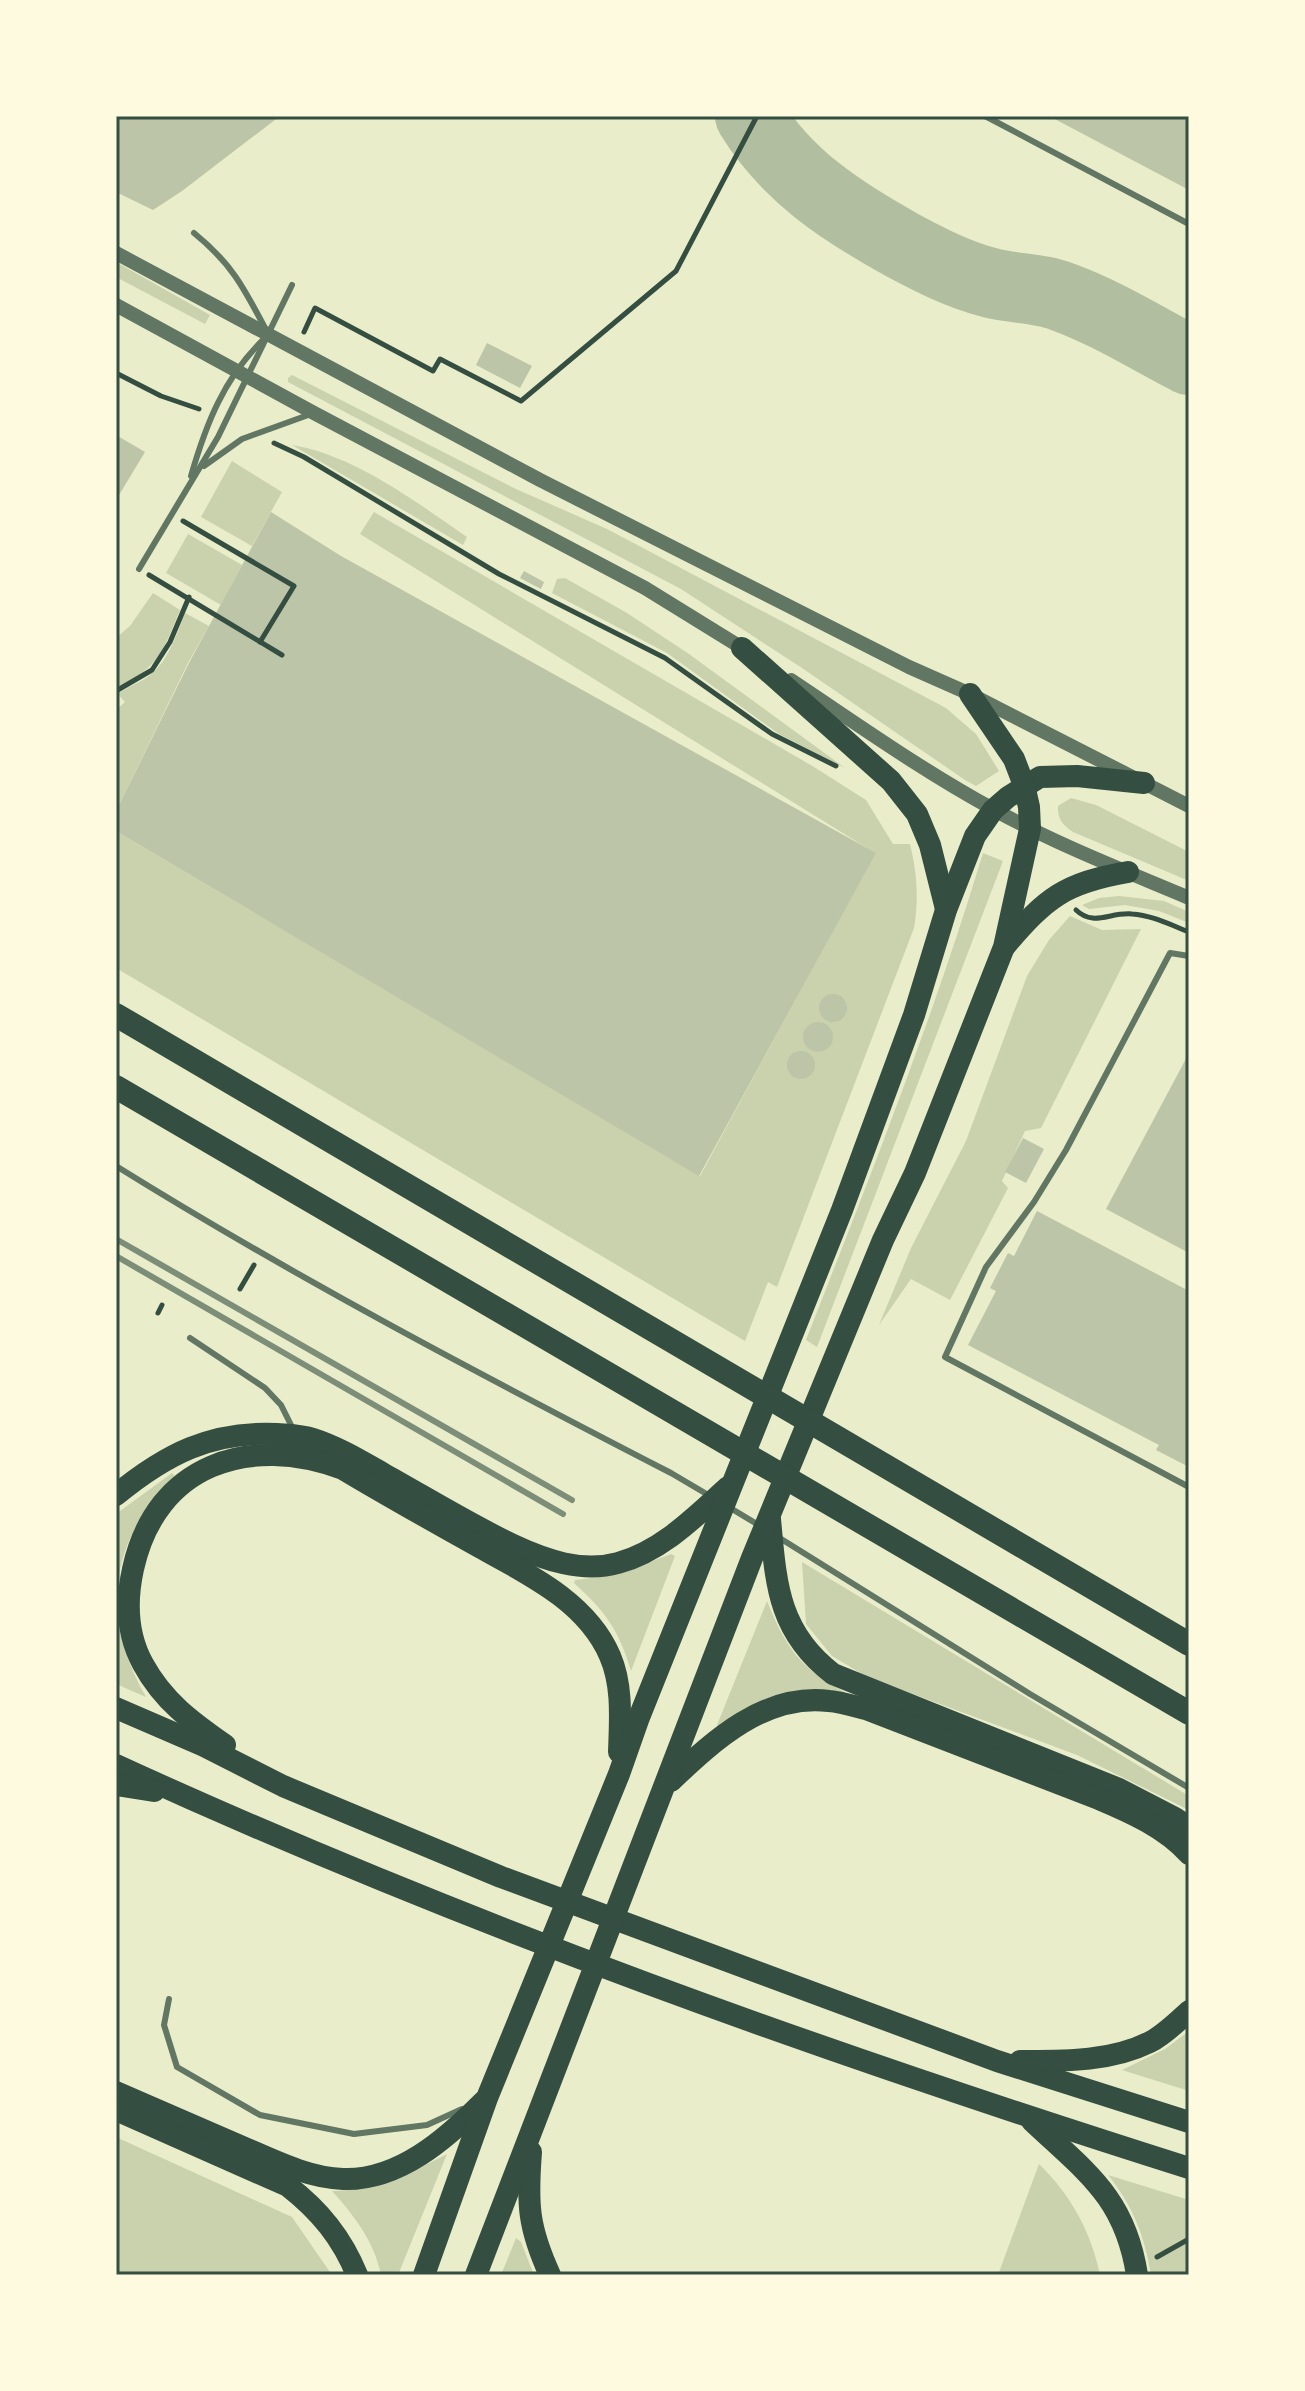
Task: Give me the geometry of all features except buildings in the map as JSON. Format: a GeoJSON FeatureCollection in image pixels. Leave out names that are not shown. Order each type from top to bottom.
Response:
{"type":"FeatureCollection","features":[{"type":"Feature","properties":{"kind":"highway"},"geometry":{"type":"LineString","coordinates":[[742,648],[891,781],[917,814],[930,845],[946,910]]}},
{"type":"Feature","properties":{"kind":"highway"},"geometry":{"type":"LineString","coordinates":[[476,2275],[752,1558],[883,1240],[915,1173],[1004,947],[1030,829],[1024,785],[1005,744],[970,694]]}},
{"type":"Feature","properties":{"kind":"highway"},"geometry":{"type":"LineString","coordinates":[[424,2275],[487,2098],[842,1210],[914,1015],[946,910],[975,836],[993,810],[1024,785],[1040,777],[1056,775],[1144,783]]}},
{"type":"Feature","properties":{"kind":"highway"},"geometry":{"type":"LineString","coordinates":[[1004,947],[1033,913],[1064,890],[1095,878],[1128,872]]}},
{"type":"Feature","properties":{"kind":"highway"},"geometry":{"type":"LineString","coordinates":[[116,1015],[1189,1644]]}},
{"type":"Feature","properties":{"kind":"highway"},"geometry":{"type":"LineString","coordinates":[[116,1087],[1189,1713]]}},
{"type":"Feature","properties":{"kind":"highway"},"geometry":{"type":"LineString","coordinates":[[116,1495],[185,1449],[211,1439],[238,1434],[310,1438],[336,1449],[495,1536],[559,1563],[591,1566],[618,1563],[665,1540],[732,1483]]}},
{"type":"Feature","properties":{"kind":"highway"},"geometry":{"type":"LineString","coordinates":[[283,1786],[168,1701],[142,1662],[128,1611],[129,1584],[137,1550],[146,1528],[160,1508],[179,1486],[207,1468],[262,1454],[303,1456],[343,1469],[564,1598],[586,1618],[612,1659],[620,1700],[619,1774]]}},
{"type":"Feature","properties":{"kind":"highway"},"geometry":{"type":"LineString","coordinates":[[770,1518],[774,1566],[790,1626],[808,1653],[833,1674],[1119,1789],[1189,1828]]}},
{"type":"Feature","properties":{"kind":"highway"},"geometry":{"type":"LineString","coordinates":[[665,1787],[697,1757],[753,1716],[807,1700],[828,1701],[866,1709],[1125,1810],[1172,1837],[1189,1854]]}},
{"type":"Feature","properties":{"kind":"highway"},"geometry":{"type":"LineString","coordinates":[[116,1708],[204,1746],[283,1786],[501,1877],[997,2061],[1189,2122]]}},
{"type":"Feature","properties":{"kind":"highway"},"geometry":{"type":"LineString","coordinates":[[116,1765],[465,1914],[1028,2117],[1189,2168]]}},
{"type":"Feature","properties":{"kind":"highway"},"geometry":{"type":"LineString","coordinates":[[116,1785],[180,1794]]}},
{"type":"Feature","properties":{"kind":"highway"},"geometry":{"type":"LineString","coordinates":[[997,2061],[1051,2061],[1125,2053],[1151,2042],[1189,2011]]}},
{"type":"Feature","properties":{"kind":"highway"},"geometry":{"type":"LineString","coordinates":[[116,2092],[288,2186],[311,2204],[330,2225],[349,2253],[357,2275]]}},
{"type":"Feature","properties":{"kind":"highway"},"geometry":{"type":"LineString","coordinates":[[116,2110],[170,2124],[298,2170],[344,2179],[396,2168],[422,2154],[447,2136],[487,2098]]}},
{"type":"Feature","properties":{"kind":"highway"},"geometry":{"type":"LineString","coordinates":[[1028,2117],[1109,2198],[1122,2217],[1133,2250],[1136,2273]]}},
{"type":"Feature","properties":{"kind":"highway"},"geometry":{"type":"LineString","coordinates":[[533,2129],[527,2198],[531,2225],[550,2275]]}},
{"type":"Feature","properties":{"kind":"street"},"geometry":{"type":"LineString","coordinates":[[116,253],[540,480],[1189,806]]}},
{"type":"Feature","properties":{"kind":"street"},"geometry":{"type":"LineString","coordinates":[[116,305],[645,588],[993,810],[1189,898]]}},
{"type":"Feature","properties":{"kind":"lane"},"geometry":{"type":"LineString","coordinates":[[985,116],[1189,224]]}},
{"type":"Feature","properties":{"kind":"lane"},"geometry":{"type":"LineString","coordinates":[[194,233],[225,260],[238,277],[268,334]]}},
{"type":"Feature","properties":{"kind":"lane"},"geometry":{"type":"LineString","coordinates":[[188,487],[211,414],[268,334],[292,285]]}},
{"type":"Feature","properties":{"kind":"lane"},"geometry":{"type":"LineString","coordinates":[[139,569],[218,437],[241,373],[268,334]]}},
{"type":"Feature","properties":{"kind":"lane"},"geometry":{"type":"LineString","coordinates":[[198,471],[231,445],[314,413]]}},
{"type":"Feature","properties":{"kind":"lane"},"geometry":{"type":"LineString","coordinates":[[1189,956],[1170,953],[1066,1150],[1034,1202],[986,1267],[945,1357],[1189,1487]]}},
{"type":"Feature","properties":{"kind":"lane"},"geometry":{"type":"LineString","coordinates":[[116,1166],[348,1303],[671,1473],[1189,1788]]}},
{"type":"Feature","properties":{"kind":"lane"},"geometry":{"type":"LineString","coordinates":[[190,1338],[265,1388],[281,1405],[296,1436]]}},
{"type":"Feature","properties":{"kind":"lane"},"geometry":{"type":"LineString","coordinates":[[169,1999],[164,2025],[177,2067],[260,2115],[354,2134],[427,2125],[487,2098]]}},
{"type":"Feature","properties":{"kind":"path"},"geometry":{"type":"LineString","coordinates":[[294,348],[315,308],[433,371],[440,359],[521,401],[676,271],[757,116]]}},
{"type":"Feature","properties":{"kind":"path"},"geometry":{"type":"LineString","coordinates":[[116,373],[161,396],[211,414]]}},
{"type":"Feature","properties":{"kind":"path"},"geometry":{"type":"LineString","coordinates":[[254,434],[304,457],[560,606],[665,658],[772,734],[840,769]]}},
{"type":"Feature","properties":{"kind":"path"},"geometry":{"type":"LineString","coordinates":[[171,515],[294,586],[260,642]]}},
{"type":"Feature","properties":{"kind":"path"},"geometry":{"type":"LineString","coordinates":[[447,542],[462,547]]}},
{"type":"Feature","properties":{"kind":"path"},"geometry":{"type":"LineString","coordinates":[[139,569],[282,655]]}},
{"type":"Feature","properties":{"kind":"path"},"geometry":{"type":"LineString","coordinates":[[548,593],[560,606]]}},
{"type":"Feature","properties":{"kind":"path"},"geometry":{"type":"LineString","coordinates":[[116,691],[152,670],[170,642],[189,597]]}},
{"type":"Feature","properties":{"kind":"path"},"geometry":{"type":"LineString","coordinates":[[1064,890],[1075,909],[1085,918],[1133,914],[1189,932]]}},
{"type":"Feature","properties":{"kind":"path"},"geometry":{"type":"LineString","coordinates":[[240,1289],[251,1271]]}},
{"type":"Feature","properties":{"kind":"path"},"geometry":{"type":"LineString","coordinates":[[158,1313],[162,1305]]}},
{"type":"Feature","properties":{"kind":"path"},"geometry":{"type":"LineString","coordinates":[[1136,2273],[1189,2239]]}},
{"type":"Feature","properties":{"kind":"green space"},"geometry":{"type":"Polygon","coordinates":[[[116,262],[210,315],[205,324],[116,277],[116,262]]]}},
{"type":"Feature","properties":{"kind":"green space"},"geometry":{"type":"Polygon","coordinates":[[[292,375],[516,489],[607,529],[946,708],[976,734],[999,771],[976,786],[965,780],[681,589],[288,382],[292,375]]]}},
{"type":"Feature","properties":{"kind":"green space"},"geometry":{"type":"Polygon","coordinates":[[[292,445],[338,459],[384,482],[467,537],[463,545],[292,445]]]}},
{"type":"Feature","properties":{"kind":"green space"},"geometry":{"type":"Polygon","coordinates":[[[232,461],[282,492],[252,546],[201,517],[232,461]]]}},
{"type":"Feature","properties":{"kind":"green space"},"geometry":{"type":"Polygon","coordinates":[[[374,512],[814,767],[866,800],[893,844],[910,844],[916,886],[914,928],[777,1287],[768,1282],[745,1341],[116,968],[116,831],[700,1176],[875,853],[360,534],[374,512]]]}},
{"type":"Feature","properties":{"kind":"green space"},"geometry":{"type":"Polygon","coordinates":[[[188,534],[242,565],[221,605],[166,573],[188,534]]]}},
{"type":"Feature","properties":{"kind":"green space"},"geometry":{"type":"Polygon","coordinates":[[[565,578],[627,613],[689,654],[845,768],[779,734],[667,653],[552,593],[557,579],[565,578]]]}},
{"type":"Feature","properties":{"kind":"green space"},"geometry":{"type":"Polygon","coordinates":[[[153,593],[180,610],[157,657],[142,673],[116,688],[116,638],[130,626],[153,593]]]}},
{"type":"Feature","properties":{"kind":"green space"},"geometry":{"type":"Polygon","coordinates":[[[185,613],[209,626],[116,811],[116,710],[125,702],[118,694],[146,678],[160,665],[185,613]]]}},
{"type":"Feature","properties":{"kind":"green space"},"geometry":{"type":"Polygon","coordinates":[[[1071,798],[1096,805],[1189,852],[1189,881],[1073,832],[1061,821],[1058,811],[1058,806],[1071,798]]]}},
{"type":"Feature","properties":{"kind":"green space"},"geometry":{"type":"Polygon","coordinates":[[[983,853],[1003,861],[817,1347],[806,1340],[922,1038],[983,853]]]}},
{"type":"Feature","properties":{"kind":"green space"},"geometry":{"type":"Polygon","coordinates":[[[1119,896],[1164,901],[1189,912],[1189,923],[1159,911],[1125,905],[1089,909],[1082,905],[1099,898],[1119,896]]]}},
{"type":"Feature","properties":{"kind":"green space"},"geometry":{"type":"Polygon","coordinates":[[[1070,916],[1102,930],[1141,929],[1041,1128],[1025,1131],[1002,1181],[1008,1188],[950,1300],[911,1279],[879,1325],[911,1248],[966,1141],[1027,976],[1049,940],[1070,916]]]}},
{"type":"Feature","properties":{"kind":"green space"},"geometry":{"type":"Polygon","coordinates":[[[172,1473],[175,1476],[135,1528],[124,1555],[116,1590],[116,1514],[172,1473]]]}},
{"type":"Feature","properties":{"kind":"green space"},"geometry":{"type":"Polygon","coordinates":[[[671,1554],[675,1556],[631,1671],[610,1622],[574,1583],[575,1580],[616,1575],[671,1554]]]}},
{"type":"Feature","properties":{"kind":"green space"},"geometry":{"type":"Polygon","coordinates":[[[802,1562],[1189,1796],[1189,1810],[1077,1755],[867,1677],[832,1656],[806,1624],[802,1562]]]}},
{"type":"Feature","properties":{"kind":"green space"},"geometry":{"type":"Polygon","coordinates":[[[116,1594],[124,1647],[146,1697],[116,1684],[116,1594]]]}},
{"type":"Feature","properties":{"kind":"green space"},"geometry":{"type":"Polygon","coordinates":[[[767,1601],[796,1655],[845,1695],[719,1727],[717,1725],[767,1601]]]}},
{"type":"Feature","properties":{"kind":"green space"},"geometry":{"type":"Polygon","coordinates":[[[1189,2031],[1189,2091],[1122,2070],[1165,2049],[1189,2031]]]}},
{"type":"Feature","properties":{"kind":"green space"},"geometry":{"type":"Polygon","coordinates":[[[116,2137],[292,2217],[332,2275],[116,2275],[116,2137]]]}},
{"type":"Feature","properties":{"kind":"green space"},"geometry":{"type":"Polygon","coordinates":[[[447,2154],[398,2275],[381,2275],[374,2252],[362,2230],[332,2191],[378,2184],[447,2154]]]}},
{"type":"Feature","properties":{"kind":"green space"},"geometry":{"type":"Polygon","coordinates":[[[1039,2164],[1061,2188],[1078,2215],[1100,2275],[998,2275],[1039,2164]]]}},
{"type":"Feature","properties":{"kind":"green space"},"geometry":{"type":"Polygon","coordinates":[[[1108,2175],[1189,2200],[1189,2275],[1151,2275],[1137,2222],[1108,2175]]]}},
{"type":"Feature","properties":{"kind":"green space"},"geometry":{"type":"Polygon","coordinates":[[[516,2238],[521,2242],[534,2275],[501,2275],[516,2238]]]}},
{"type":"Feature","properties":{"kind":"taxiway"},"geometry":{"type":"LineString","coordinates":[[750,116],[798,174],[837,205],[902,245],[979,280],[1055,294],[1079,303],[1189,360]]}},
{"type":"Feature","properties":{"kind":"railway"},"geometry":{"type":"LineString","coordinates":[[116,1239],[572,1500]]}},
{"type":"Feature","properties":{"kind":"railway"},"geometry":{"type":"LineString","coordinates":[[116,1256],[563,1514]]}}]}
